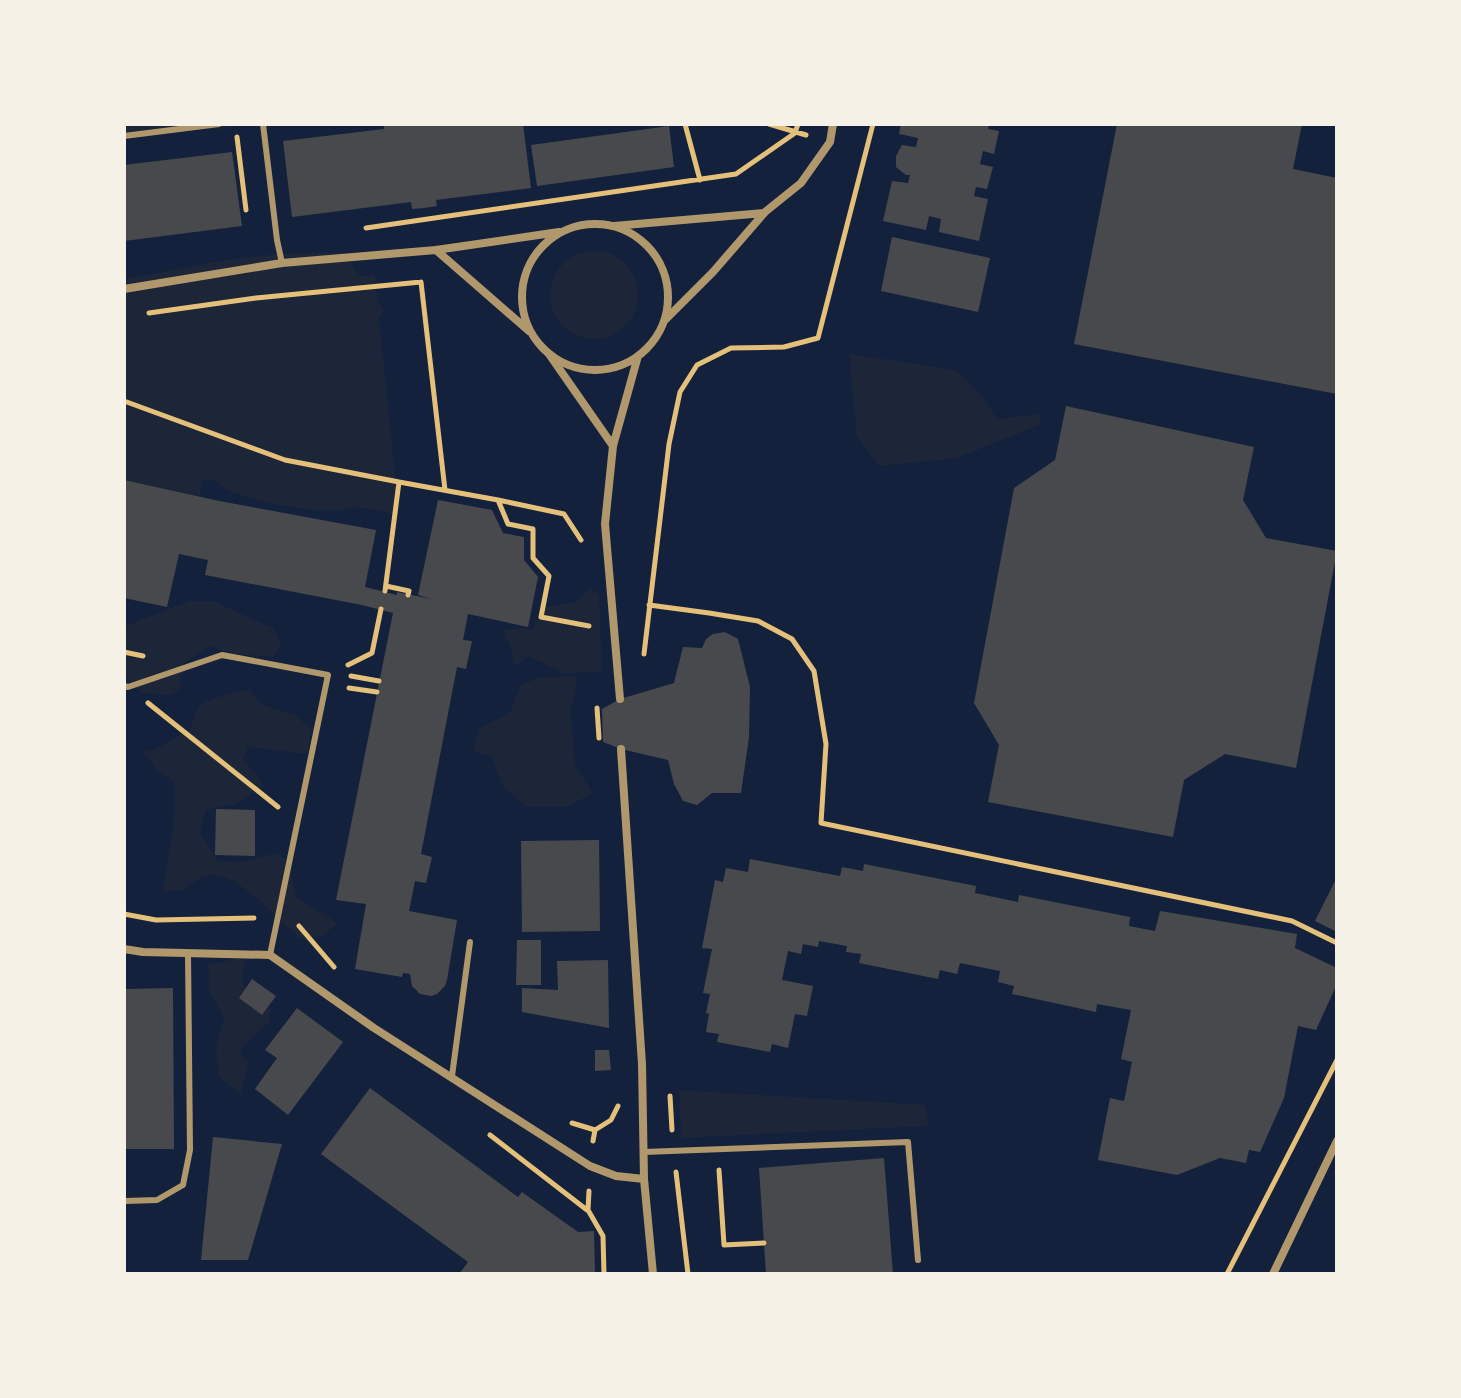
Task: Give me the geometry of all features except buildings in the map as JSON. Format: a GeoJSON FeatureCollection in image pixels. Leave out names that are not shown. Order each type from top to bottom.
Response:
{"type":"FeatureCollection","features":[{"type":"Feature","properties":{"kind":"street"},"geometry":{"type":"LineString","coordinates":[[548,352],[570,365],[594,370],[617,366],[638,356],[655,340],[665,320],[713,272],[765,212],[801,183],[830,142],[833,124]]}},
{"type":"Feature","properties":{"kind":"street"},"geometry":{"type":"LineString","coordinates":[[124,289],[282,263],[436,250],[563,231],[587,224],[613,226],[765,212]]}},
{"type":"Feature","properties":{"kind":"street"},"geometry":{"type":"LineString","coordinates":[[613,226],[636,236],[655,254],[665,274],[668,297],[665,320]]}},
{"type":"Feature","properties":{"kind":"street"},"geometry":{"type":"LineString","coordinates":[[534,336],[523,310],[523,284],[537,253],[563,231]]}},
{"type":"Feature","properties":{"kind":"street"},"geometry":{"type":"LineString","coordinates":[[436,250],[534,336],[613,446]]}},
{"type":"Feature","properties":{"kind":"street"},"geometry":{"type":"LineString","coordinates":[[620,699],[605,524],[613,446],[638,356]]}},
{"type":"Feature","properties":{"kind":"street"},"geometry":{"type":"LineString","coordinates":[[621,749],[642,1064],[644,1179],[653,1274]]}},
{"type":"Feature","properties":{"kind":"street"},"geometry":{"type":"LineString","coordinates":[[124,949],[270,955],[374,1028],[590,1166],[616,1176],[644,1179]]}},
{"type":"Feature","properties":{"kind":"street"},"geometry":{"type":"LineString","coordinates":[[1273,1274],[1337,1141]]}},
{"type":"Feature","properties":{"kind":"lane"},"geometry":{"type":"LineString","coordinates":[[124,136],[219,124]]}},
{"type":"Feature","properties":{"kind":"lane"},"geometry":{"type":"LineString","coordinates":[[263,124],[282,263]]}},
{"type":"Feature","properties":{"kind":"lane"},"geometry":{"type":"LineString","coordinates":[[126,686],[222,655],[328,675],[270,955]]}},
{"type":"Feature","properties":{"kind":"lane"},"geometry":{"type":"LineString","coordinates":[[452,1076],[470,942]]}},
{"type":"Feature","properties":{"kind":"lane"},"geometry":{"type":"LineString","coordinates":[[125,1201],[157,1200],[183,1185],[190,1150],[188,953]]}},
{"type":"Feature","properties":{"kind":"lane"},"geometry":{"type":"LineString","coordinates":[[644,1152],[908,1142],[918,1260]]}},
{"type":"Feature","properties":{"kind":"path"},"geometry":{"type":"LineString","coordinates":[[235,124],[247,214]]}},
{"type":"Feature","properties":{"kind":"path"},"geometry":{"type":"LineString","coordinates":[[685,124],[700,180]]}},
{"type":"Feature","properties":{"kind":"path"},"geometry":{"type":"LineString","coordinates":[[769,124],[795,133]]}},
{"type":"Feature","properties":{"kind":"path"},"geometry":{"type":"LineString","coordinates":[[352,230],[736,174],[795,133],[798,124]]}},
{"type":"Feature","properties":{"kind":"path"},"geometry":{"type":"LineString","coordinates":[[643,661],[669,444],[680,392],[697,365],[731,348],[784,347],[818,338],[873,124]]}},
{"type":"Feature","properties":{"kind":"path"},"geometry":{"type":"LineString","coordinates":[[135,315],[256,298],[421,282],[445,490]]}},
{"type":"Feature","properties":{"kind":"path"},"geometry":{"type":"LineString","coordinates":[[124,401],[285,460],[564,514],[585,547]]}},
{"type":"Feature","properties":{"kind":"path"},"geometry":{"type":"LineString","coordinates":[[399,482],[385,589],[409,591],[408,595]]}},
{"type":"Feature","properties":{"kind":"path"},"geometry":{"type":"LineString","coordinates":[[498,500],[508,524],[533,529],[533,558],[549,576],[541,617],[594,627]]}},
{"type":"Feature","properties":{"kind":"path"},"geometry":{"type":"LineString","coordinates":[[649,605],[758,621],[792,639],[814,671],[826,744],[821,823],[1292,921],[1337,943]]}},
{"type":"Feature","properties":{"kind":"path"},"geometry":{"type":"LineString","coordinates":[[328,675],[372,653],[381,609]]}},
{"type":"Feature","properties":{"kind":"path"},"geometry":{"type":"LineString","coordinates":[[350,676],[379,681]]}},
{"type":"Feature","properties":{"kind":"path"},"geometry":{"type":"LineString","coordinates":[[126,686],[297,823]]}},
{"type":"Feature","properties":{"kind":"path"},"geometry":{"type":"LineString","coordinates":[[348,687],[377,692]]}},
{"type":"Feature","properties":{"kind":"path"},"geometry":{"type":"LineString","coordinates":[[597,706],[600,752]]}},
{"type":"Feature","properties":{"kind":"path"},"geometry":{"type":"LineString","coordinates":[[1227,1274],[1337,1060]]}},
{"type":"Feature","properties":{"kind":"path"},"geometry":{"type":"LineString","coordinates":[[588,1210],[595,1130],[611,1120],[620,1102]]}},
{"type":"Feature","properties":{"kind":"path"},"geometry":{"type":"LineString","coordinates":[[487,1132],[588,1210],[603,1236],[604,1274]]}},
{"type":"Feature","properties":{"kind":"path"},"geometry":{"type":"LineString","coordinates":[[718,1149],[724,1245],[764,1243]]}},
{"type":"Feature","properties":{"kind":"shaded area"},"geometry":{"type":"Polygon","coordinates":[[[124,124],[231,124],[223,129],[176,128],[124,134],[124,124]]]}},
{"type":"Feature","properties":{"kind":"shaded area"},"geometry":{"type":"Polygon","coordinates":[[[594,251],[619,258],[631,270],[638,295],[631,320],[619,332],[594,339],[569,332],[557,320],[550,295],[557,270],[569,258],[594,251]]]}},
{"type":"Feature","properties":{"kind":"shaded area"},"geometry":{"type":"Polygon","coordinates":[[[287,253],[344,253],[360,276],[375,275],[377,301],[384,310],[379,318],[399,515],[358,507],[313,510],[267,503],[226,490],[216,481],[203,479],[194,522],[124,506],[124,279],[226,260],[287,253]]]}},
{"type":"Feature","properties":{"kind":"shaded area"},"geometry":{"type":"Polygon","coordinates":[[[849,354],[956,370],[981,395],[997,419],[1038,414],[1042,424],[957,458],[879,466],[857,436],[849,354]]]}},
{"type":"Feature","properties":{"kind":"shaded area"},"geometry":{"type":"Polygon","coordinates":[[[590,588],[599,595],[602,672],[564,673],[528,656],[514,667],[505,629],[533,629],[543,607],[575,602],[590,588]]]}},
{"type":"Feature","properties":{"kind":"shaded area"},"geometry":{"type":"Polygon","coordinates":[[[190,601],[213,601],[274,629],[281,645],[273,657],[235,654],[209,646],[183,664],[180,689],[170,695],[141,693],[124,675],[124,625],[190,601]]]}},
{"type":"Feature","properties":{"kind":"shaded area"},"geometry":{"type":"Polygon","coordinates":[[[540,677],[578,677],[571,710],[575,766],[593,793],[567,807],[527,807],[503,787],[492,757],[473,751],[480,728],[510,713],[521,685],[540,677]]]}},
{"type":"Feature","properties":{"kind":"shaded area"},"geometry":{"type":"Polygon","coordinates":[[[249,689],[261,704],[295,715],[311,729],[307,754],[248,747],[243,760],[264,787],[236,804],[206,810],[200,832],[218,861],[242,862],[276,853],[287,860],[297,898],[338,923],[322,936],[300,938],[251,894],[221,876],[205,877],[181,891],[162,891],[174,823],[174,781],[158,771],[143,752],[156,749],[190,730],[199,705],[249,689]]]}},
{"type":"Feature","properties":{"kind":"shaded area"},"geometry":{"type":"Polygon","coordinates":[[[240,958],[245,962],[242,983],[257,1004],[270,1009],[269,1022],[240,1052],[248,1063],[241,1095],[219,1076],[216,1048],[224,1018],[210,992],[208,965],[240,958]]]}},
{"type":"Feature","properties":{"kind":"shaded area"},"geometry":{"type":"Polygon","coordinates":[[[679,1090],[925,1105],[928,1126],[681,1138],[679,1090]]]}}]}
